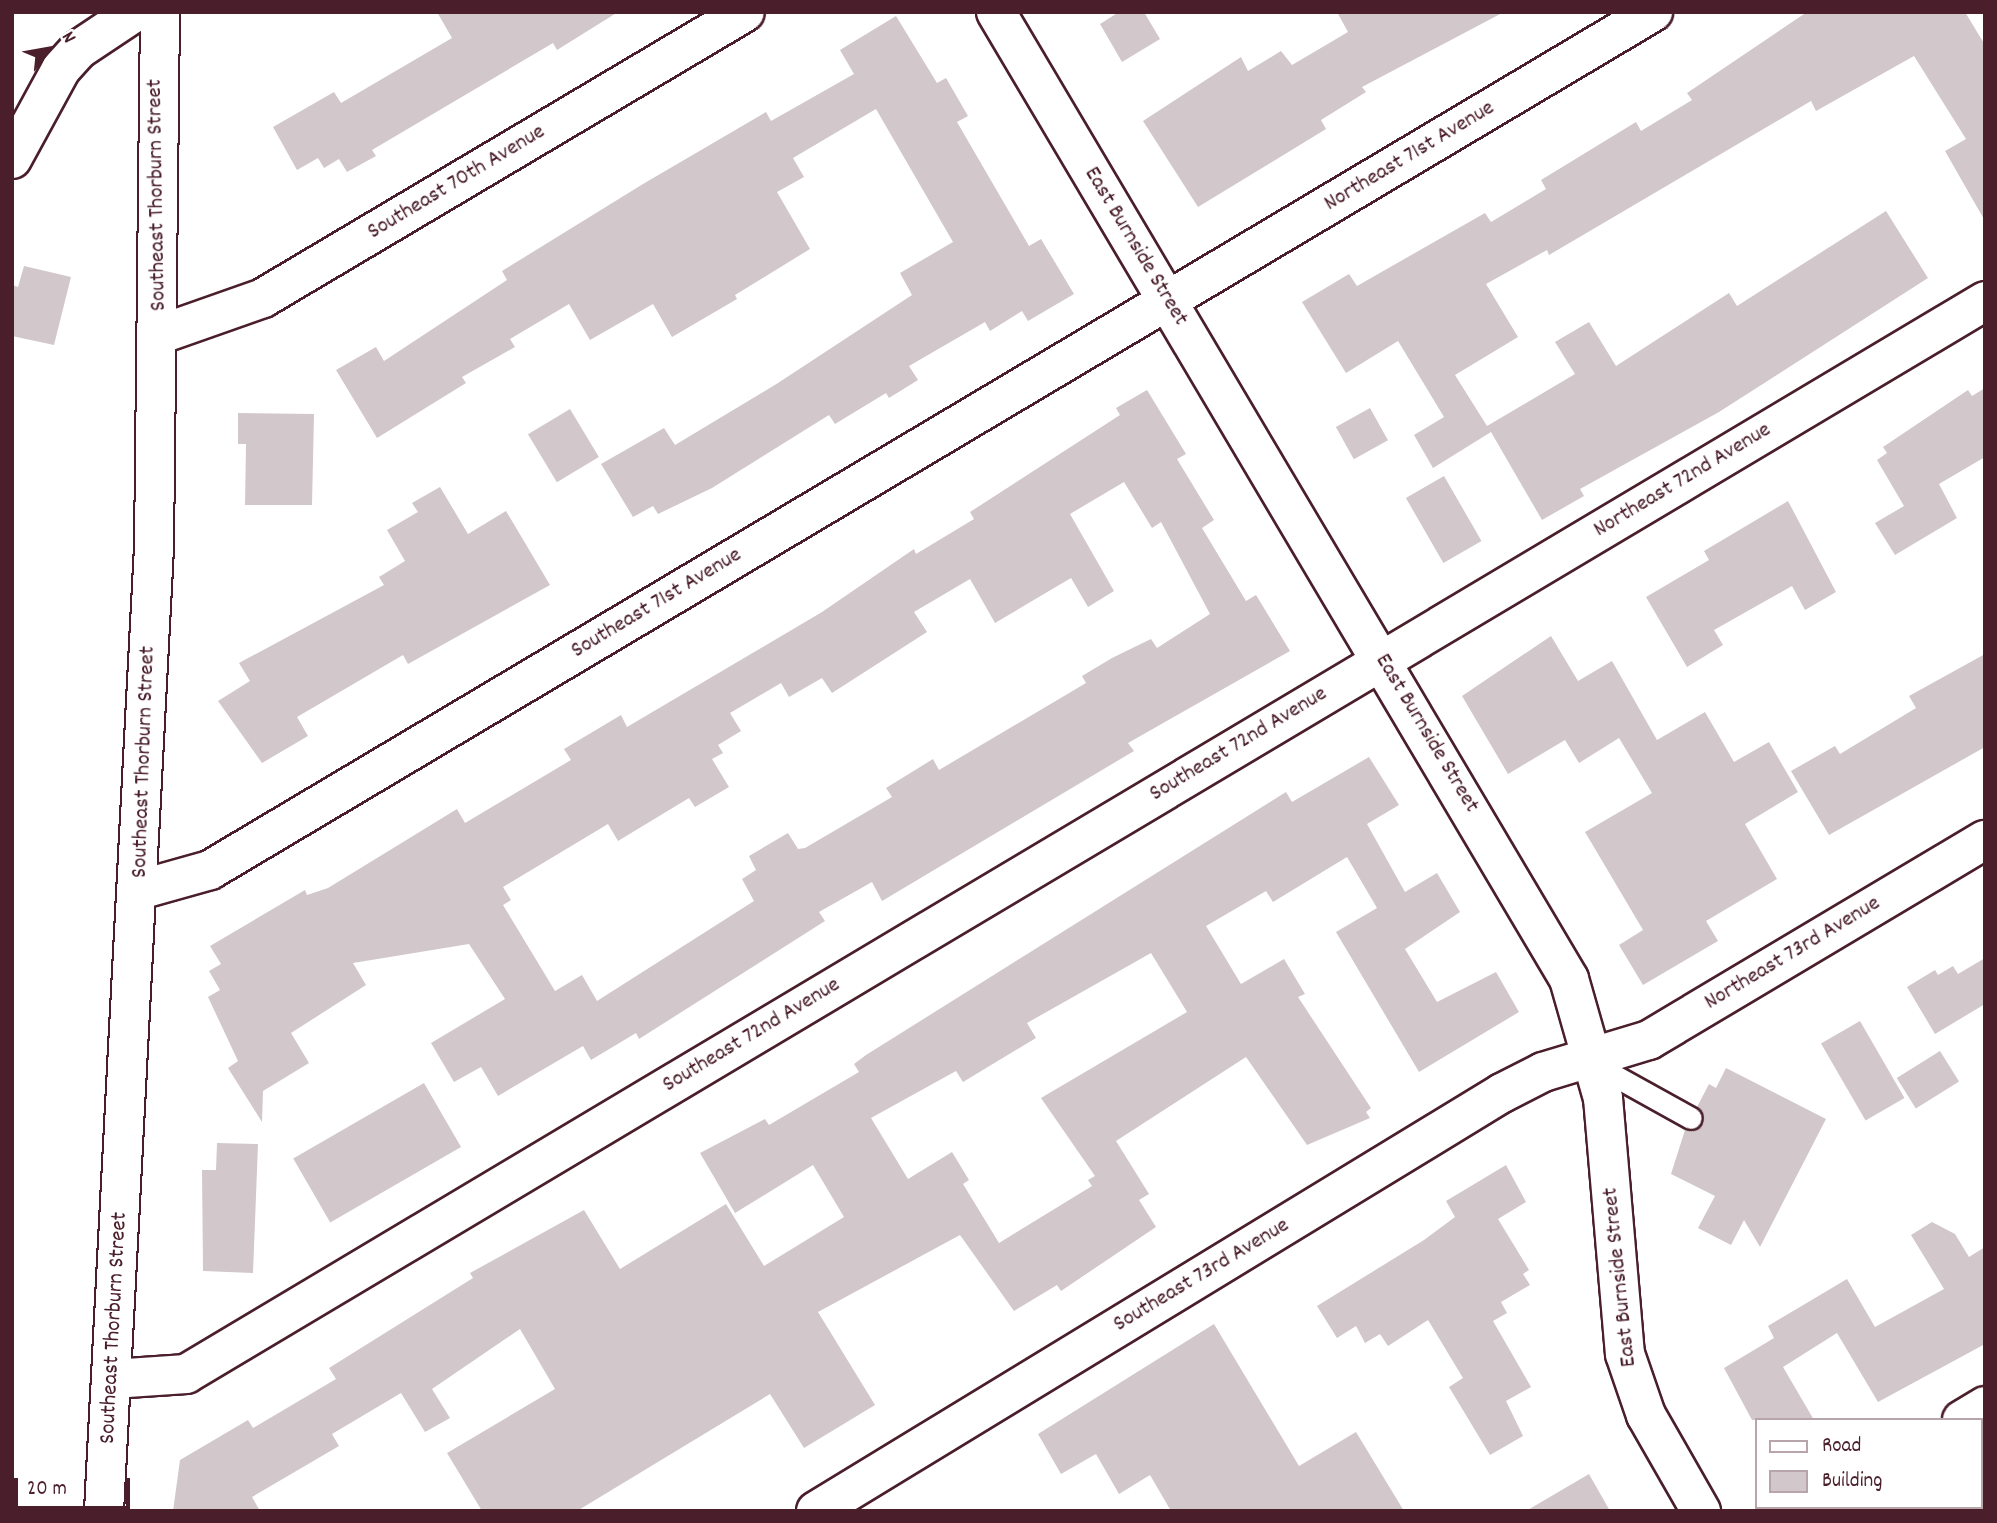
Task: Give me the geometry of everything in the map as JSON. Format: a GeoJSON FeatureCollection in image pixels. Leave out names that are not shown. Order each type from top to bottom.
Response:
{"type":"FeatureCollection","features":[{"type":"Feature","properties":{"kind":"street"},"geometry":{"type":"LineString","coordinates":[[12,159],[61,69],[78,50],[135,12]]}},
{"type":"Feature","properties":{"kind":"street","name":"Southeast Thorburn Street"},"geometry":{"type":"LineString","coordinates":[[104,1511],[139,890],[160,334],[154,86],[160,12]]}},
{"type":"Feature","properties":{"kind":"street","name":"Southeast 70th Avenue"},"geometry":{"type":"LineString","coordinates":[[160,334],[263,298],[745,12]]}},
{"type":"Feature","properties":{"kind":"street","name":"East Burnside Street"},"geometry":{"type":"LineString","coordinates":[[996,12],[1551,943],[1596,1061],[1625,1354],[1646,1415],[1702,1511]]}},
{"type":"Feature","properties":{"kind":"street","name":"Northeast 71st Avenue"},"geometry":{"type":"LineString","coordinates":[[1168,301],[1653,12]]}},
{"type":"Feature","properties":{"kind":"street","name":"Southeast 71st Avenue"},"geometry":{"type":"LineString","coordinates":[[139,890],[210,870],[1168,301]]}},
{"type":"Feature","properties":{"kind":"street","name":"Northeast 72nd Avenue"},"geometry":{"type":"LineString","coordinates":[[1382,660],[1985,301]]}},
{"type":"Feature","properties":{"kind":"street","name":"Southeast 72nd Avenue"},"geometry":{"type":"LineString","coordinates":[[113,1380],[186,1374],[1382,660]]}},
{"type":"Feature","properties":{"kind":"street","name":"Northeast 73rd Avenue"},"geometry":{"type":"LineString","coordinates":[[1596,1061],[1649,1040],[1985,840]]}},
{"type":"Feature","properties":{"kind":"street","name":"Southeast 73rd Avenue"},"geometry":{"type":"LineString","coordinates":[[816,1511],[1502,1093],[1543,1072],[1596,1061]]}},
{"type":"Feature","properties":{"kind":"street"},"geometry":{"type":"LineString","coordinates":[[1965,1418],[1985,1406]]}},
{"type":"Feature","properties":{"kind":"lane"},"geometry":{"type":"LineString","coordinates":[[1596,1061],[1692,1118]]}},
{"type":"Feature","properties":{"kind":"building"},"geometry":{"type":"Polygon","coordinates":[[[437,12],[618,12],[557,50],[553,43],[372,150],[376,156],[347,172],[339,159],[324,168],[318,158],[297,170],[273,127],[334,92],[341,103],[452,38],[437,12]]]}},
{"type":"Feature","properties":{"kind":"building"},"geometry":{"type":"Polygon","coordinates":[[[1119,12],[1144,12],[1160,39],[1122,62],[1100,24],[1119,12]]]}},
{"type":"Feature","properties":{"kind":"building"},"geometry":{"type":"Polygon","coordinates":[[[1337,12],[1504,12],[1362,87],[1366,92],[1321,120],[1326,129],[1198,207],[1143,121],[1241,57],[1248,71],[1281,51],[1292,65],[1348,32],[1337,12]]]}},
{"type":"Feature","properties":{"kind":"building"},"geometry":{"type":"Polygon","coordinates":[[[1807,12],[1965,12],[1985,45],[1985,221],[1945,151],[1966,139],[1914,56],[1816,111],[1811,101],[1549,255],[1547,250],[1486,284],[1518,337],[1455,375],[1487,426],[1575,374],[1555,342],[1589,322],[1616,366],[1729,293],[1737,306],[1886,211],[1928,278],[1719,412],[1580,489],[1584,496],[1542,520],[1491,432],[1433,468],[1414,435],[1444,417],[1398,341],[1346,373],[1302,302],[1349,274],[1357,286],[1485,213],[1491,222],[1546,189],[1541,180],[1636,122],[1641,131],[1692,100],[1687,93],[1807,12]]]}},
{"type":"Feature","properties":{"kind":"building"},"geometry":{"type":"Polygon","coordinates":[[[896,16],[937,83],[946,78],[968,116],[957,122],[1029,246],[1041,239],[1074,294],[1028,321],[1022,311],[990,331],[985,322],[909,366],[918,380],[889,398],[886,393],[835,424],[829,415],[712,488],[658,514],[653,506],[633,517],[601,464],[664,428],[675,445],[778,383],[912,295],[900,273],[953,242],[876,109],[793,158],[804,177],[777,192],[810,249],[735,295],[737,299],[672,337],[653,304],[590,340],[569,304],[510,339],[515,347],[462,377],[466,383],[377,438],[336,370],[376,347],[384,361],[507,280],[502,271],[643,184],[766,112],[771,121],[854,74],[840,50],[896,16]]]}},
{"type":"Feature","properties":{"kind":"building"},"geometry":{"type":"Polygon","coordinates":[[[24,266],[71,277],[54,345],[12,336],[12,285],[18,287],[24,266]]]}},
{"type":"Feature","properties":{"kind":"building"},"geometry":{"type":"Polygon","coordinates":[[[1985,388],[1985,457],[1939,484],[1957,518],[1895,555],[1875,523],[1904,506],[1877,460],[1887,453],[1883,447],[1968,390],[1972,396],[1985,388]]]}},
{"type":"Feature","properties":{"kind":"building"},"geometry":{"type":"Polygon","coordinates":[[[1147,390],[1186,454],[1177,459],[1214,520],[1202,528],[1246,601],[1256,595],[1290,651],[1128,743],[1134,751],[882,901],[872,882],[819,912],[825,921],[639,1039],[636,1033],[591,1060],[583,1046],[498,1096],[481,1067],[454,1082],[431,1043],[505,999],[469,944],[353,963],[366,985],[291,1033],[309,1063],[263,1091],[262,1122],[228,1068],[238,1061],[208,997],[220,990],[209,971],[221,964],[210,946],[305,890],[307,895],[328,888],[457,809],[465,823],[571,760],[564,749],[621,715],[627,727],[822,612],[914,549],[916,554],[974,519],[970,512],[1120,415],[1116,408],[1147,390]],[[1124,482],[1070,514],[1114,591],[1088,607],[1071,578],[995,623],[970,579],[914,612],[927,632],[832,693],[822,678],[789,697],[781,683],[730,713],[741,731],[718,745],[723,753],[712,759],[729,787],[695,807],[689,798],[618,841],[608,824],[503,887],[511,900],[503,905],[555,991],[582,975],[597,1001],[754,901],[742,879],[756,870],[749,856],[788,833],[798,849],[805,848],[892,797],[886,788],[933,759],[939,770],[1086,683],[1082,676],[1112,658],[1151,639],[1157,648],[1210,614],[1161,522],[1152,528],[1124,482]]]}},
{"type":"Feature","properties":{"kind":"building"},"geometry":{"type":"Polygon","coordinates":[[[1370,408],[1388,440],[1354,459],[1336,427],[1370,408]]]}},
{"type":"Feature","properties":{"kind":"building"},"geometry":{"type":"Polygon","coordinates":[[[570,409],[599,457],[557,482],[528,434],[570,409]]]}},
{"type":"Feature","properties":{"kind":"building"},"geometry":{"type":"Polygon","coordinates":[[[238,413],[314,414],[312,505],[245,505],[246,444],[238,444],[238,413]]]}},
{"type":"Feature","properties":{"kind":"building"},"geometry":{"type":"Polygon","coordinates":[[[1444,476],[1482,541],[1443,563],[1406,498],[1444,476]]]}},
{"type":"Feature","properties":{"kind":"building"},"geometry":{"type":"Polygon","coordinates":[[[440,487],[468,534],[506,511],[550,585],[408,664],[403,655],[297,717],[308,736],[262,763],[218,701],[250,681],[239,663],[384,585],[379,577],[405,561],[387,530],[418,512],[412,503],[440,487]]]}},
{"type":"Feature","properties":{"kind":"building"},"geometry":{"type":"Polygon","coordinates":[[[1788,501],[1836,592],[1805,610],[1792,586],[1714,630],[1723,645],[1687,667],[1646,597],[1709,560],[1704,551],[1788,501]]]}},
{"type":"Feature","properties":{"kind":"building"},"geometry":{"type":"Polygon","coordinates":[[[1551,636],[1578,681],[1612,661],[1657,740],[1705,712],[1734,762],[1769,742],[1798,792],[1745,824],[1777,879],[1706,921],[1718,941],[1643,985],[1619,945],[1643,930],[1585,832],[1652,793],[1619,738],[1579,763],[1565,740],[1508,774],[1462,696],[1551,636]]]}},
{"type":"Feature","properties":{"kind":"building"},"geometry":{"type":"Polygon","coordinates":[[[1985,654],[1985,747],[1829,835],[1791,771],[1835,746],[1840,754],[1916,708],[1909,696],[1985,654]]]}},
{"type":"Feature","properties":{"kind":"building"},"geometry":{"type":"Polygon","coordinates":[[[1369,757],[1399,805],[1367,824],[1405,892],[1437,873],[1460,912],[1405,949],[1437,1002],[1496,972],[1519,1012],[1419,1072],[1336,932],[1377,908],[1347,857],[1273,902],[1266,891],[1206,926],[1241,984],[1284,959],[1305,994],[1298,997],[1371,1108],[1366,1112],[1370,1118],[1307,1145],[1246,1057],[1116,1141],[1149,1194],[1139,1200],[1156,1227],[1061,1291],[1057,1285],[1014,1311],[960,1235],[818,1312],[875,1405],[804,1448],[770,1394],[577,1511],[482,1511],[447,1453],[555,1389],[520,1329],[432,1389],[450,1418],[425,1432],[401,1393],[332,1434],[339,1446],[252,1497],[260,1511],[173,1511],[180,1460],[248,1420],[253,1428],[336,1379],[329,1368],[473,1278],[470,1273],[584,1210],[620,1269],[726,1204],[764,1266],[844,1217],[813,1165],[735,1213],[700,1153],[765,1119],[769,1125],[859,1072],[854,1064],[866,1055],[1286,792],[1292,802],[1369,757]],[[1151,953],[1027,1023],[1036,1038],[963,1082],[956,1071],[871,1118],[908,1179],[952,1152],[969,1180],[963,1184],[999,1243],[1092,1186],[1088,1180],[1095,1176],[1041,1098],[1187,1012],[1151,953]]]}},
{"type":"Feature","properties":{"kind":"building"},"geometry":{"type":"Polygon","coordinates":[[[1985,958],[1985,1004],[1935,1034],[1907,987],[1935,970],[1938,975],[1953,966],[1958,974],[1985,958]]]}},
{"type":"Feature","properties":{"kind":"building"},"geometry":{"type":"Polygon","coordinates":[[[1860,1021],[1904,1098],[1866,1121],[1821,1044],[1860,1021]]]}},
{"type":"Feature","properties":{"kind":"building"},"geometry":{"type":"Polygon","coordinates":[[[1940,1051],[1959,1082],[1916,1109],[1897,1078],[1940,1051]]]}},
{"type":"Feature","properties":{"kind":"building"},"geometry":{"type":"Polygon","coordinates":[[[1726,1068],[1826,1119],[1760,1247],[1744,1220],[1731,1245],[1698,1228],[1715,1196],[1671,1174],[1685,1130],[1703,1124],[1697,1107],[1709,1084],[1716,1088],[1726,1068]]]}},
{"type":"Feature","properties":{"kind":"building"},"geometry":{"type":"Polygon","coordinates":[[[424,1083],[461,1147],[330,1223],[293,1158],[424,1083]]]}},
{"type":"Feature","properties":{"kind":"building"},"geometry":{"type":"Polygon","coordinates":[[[217,1143],[258,1144],[253,1273],[203,1271],[202,1170],[216,1170],[217,1143]]]}},
{"type":"Feature","properties":{"kind":"building"},"geometry":{"type":"Polygon","coordinates":[[[1506,1165],[1526,1202],[1498,1219],[1529,1270],[1523,1274],[1530,1285],[1501,1302],[1507,1313],[1493,1321],[1531,1387],[1506,1401],[1523,1436],[1490,1455],[1449,1387],[1463,1378],[1428,1320],[1388,1346],[1380,1334],[1365,1343],[1356,1326],[1337,1338],[1317,1306],[1424,1240],[1455,1217],[1446,1201],[1506,1165]]]}},
{"type":"Feature","properties":{"kind":"building"},"geometry":{"type":"Polygon","coordinates":[[[1932,1222],[1955,1234],[1969,1257],[1985,1247],[1985,1344],[1878,1402],[1837,1333],[1783,1367],[1813,1418],[1752,1420],[1724,1368],[1774,1338],[1768,1326],[1847,1279],[1875,1327],[1944,1289],[1911,1235],[1932,1222]]]}},
{"type":"Feature","properties":{"kind":"building"},"geometry":{"type":"Polygon","coordinates":[[[1214,1324],[1299,1466],[1356,1432],[1404,1511],[1171,1511],[1150,1475],[1119,1494],[1096,1454],[1061,1474],[1038,1434],[1214,1324]]]}},
{"type":"Feature","properties":{"kind":"building"},"geometry":{"type":"Polygon","coordinates":[[[1589,1474],[1610,1511],[1526,1511],[1589,1474]]]}}]}
